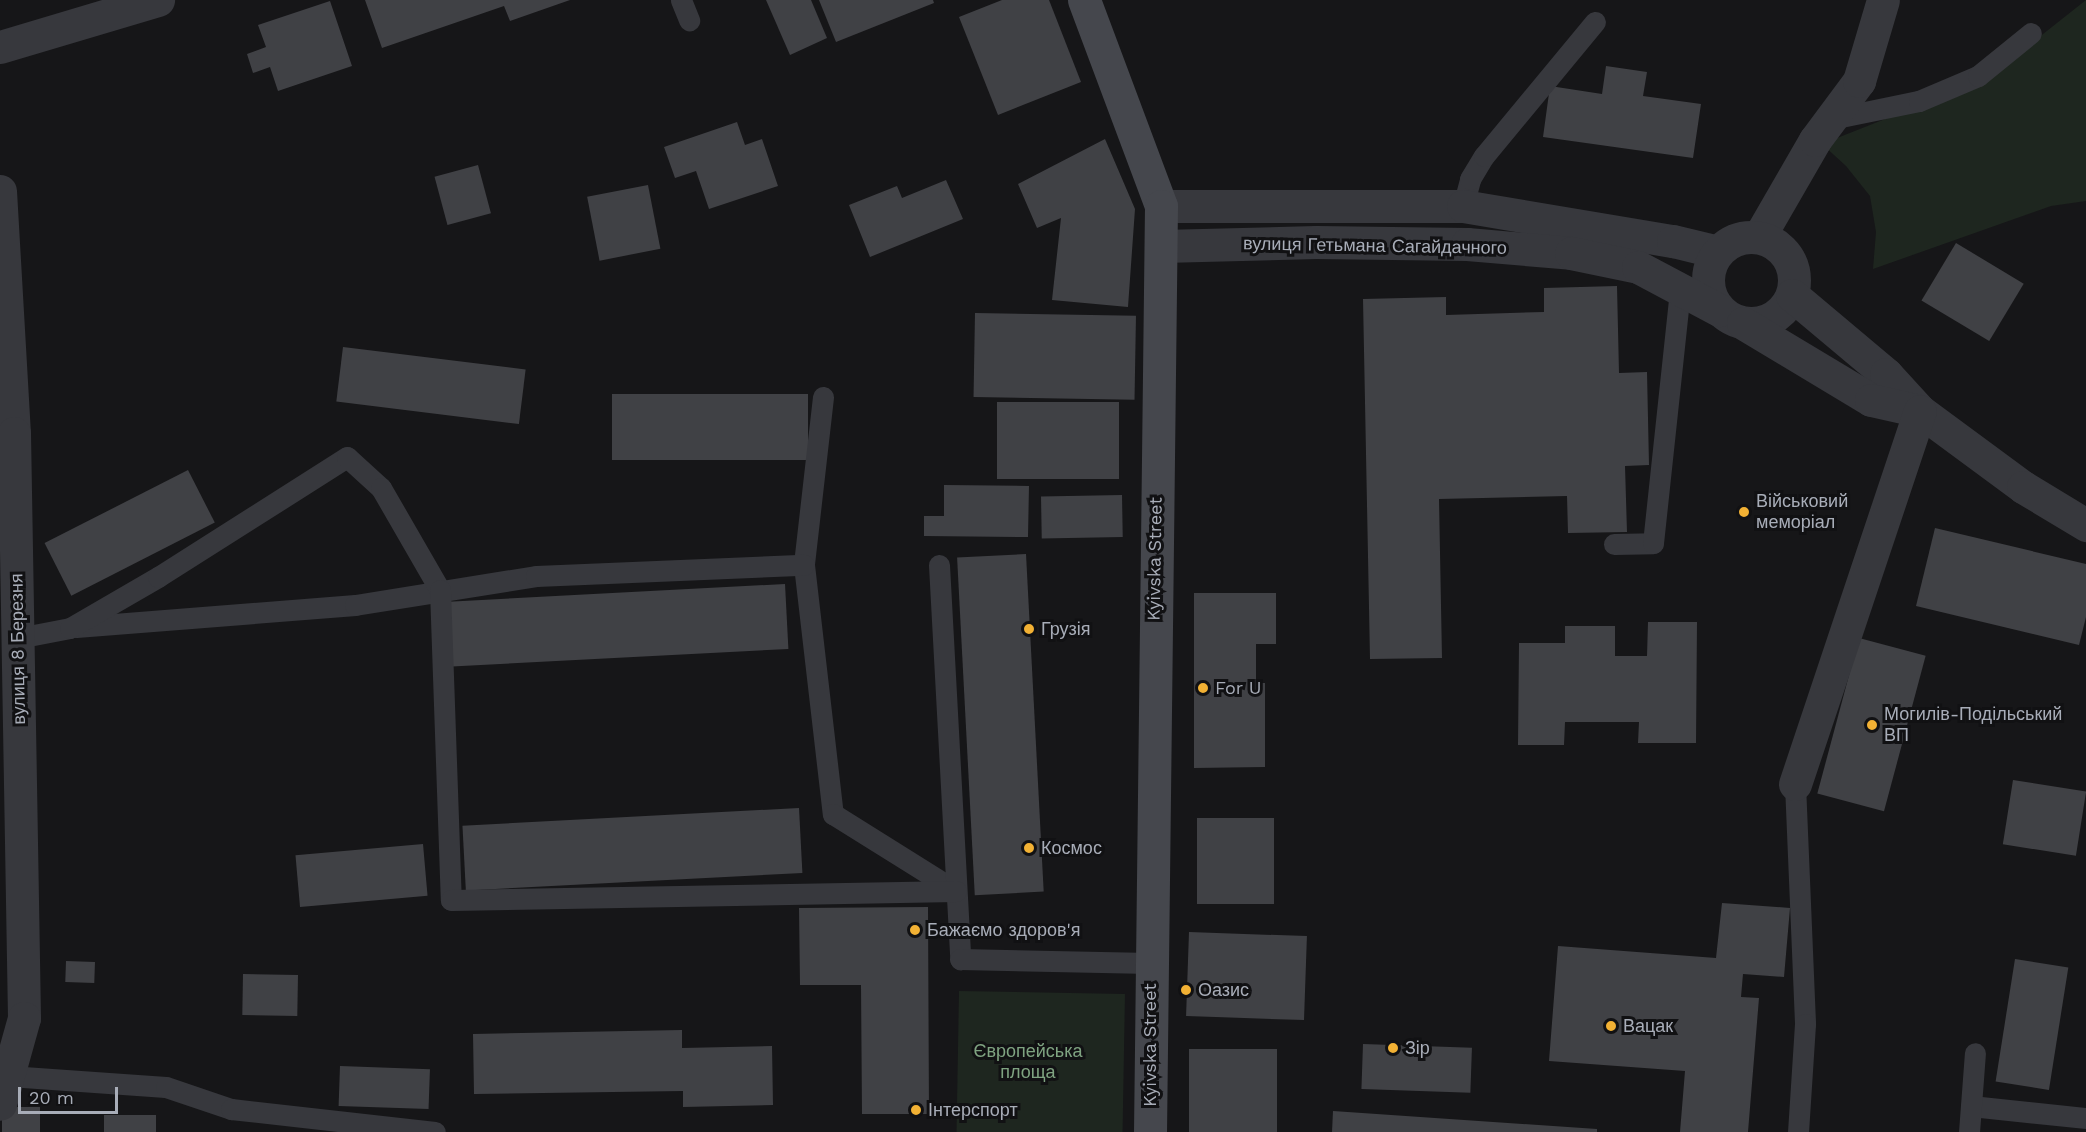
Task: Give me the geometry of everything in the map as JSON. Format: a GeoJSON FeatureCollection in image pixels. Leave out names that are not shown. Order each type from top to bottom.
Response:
{"type":"FeatureCollection","features":[{"type":"Feature","properties":{"kind":"main road","name":"Kyivska Street"},"geometry":{"type":"LineString","coordinates":[[1084,0],[1161,206],[1150,963],[1150,1132]]}},
{"type":"Feature","properties":{"kind":"street"},"geometry":{"type":"LineString","coordinates":[[0,46],[158,0]]}},
{"type":"Feature","properties":{"kind":"street"},"geometry":{"type":"LineString","coordinates":[[1759,237],[1831,119],[1859,81],[1883,0]]}},
{"type":"Feature","properties":{"kind":"street","name":"вулиця 8 Березня"},"geometry":{"type":"LineString","coordinates":[[0,191],[7,432],[18,638],[24,1018],[3,1085]]}},
{"type":"Feature","properties":{"kind":"street","name":"вулиця Гетьмана Сагайдачного"},"geometry":{"type":"LineString","coordinates":[[1161,206],[1463,206],[1674,241],[1718,252]]}},
{"type":"Feature","properties":{"kind":"street"},"geometry":{"type":"LineString","coordinates":[[1458,244],[1463,206]]}},
{"type":"Feature","properties":{"kind":"street"},"geometry":{"type":"LineString","coordinates":[[1759,237],[1773,243],[1792,266],[1792,295],[1772,318],[1731,316],[1708,287],[1709,271],[1718,252],[1730,243],[1759,237]]}},
{"type":"Feature","properties":{"kind":"street","name":"вулиця Гетьмана Сагайдачного"},"geometry":{"type":"LineString","coordinates":[[1162,246],[1316,242],[1458,244],[1571,253],[1638,267],[1731,316],[1871,400],[1920,411]]}},
{"type":"Feature","properties":{"kind":"street","name":"вулиця Гетьмана Сагайдачного"},"geometry":{"type":"LineString","coordinates":[[1792,295],[1886,374],[1920,411],[2023,487],[2086,525]]}},
{"type":"Feature","properties":{"kind":"street"},"geometry":{"type":"LineString","coordinates":[[1795,784],[1920,411]]}},
{"type":"Feature","properties":{"kind":"lane"},"geometry":{"type":"LineString","coordinates":[[681,0],[688,20]]}},
{"type":"Feature","properties":{"kind":"lane"},"geometry":{"type":"LineString","coordinates":[[1463,206],[1470,179],[1484,156],[1595,22]]}},
{"type":"Feature","properties":{"kind":"lane"},"geometry":{"type":"LineString","coordinates":[[1831,119],[1919,101],[1978,76],[2031,33]]}},
{"type":"Feature","properties":{"kind":"lane"},"geometry":{"type":"LineString","coordinates":[[1614,544],[1653,543],[1680,289]]}},
{"type":"Feature","properties":{"kind":"lane"},"geometry":{"type":"LineString","coordinates":[[823,397],[804,565],[833,814],[956,891]]}},
{"type":"Feature","properties":{"kind":"lane"},"geometry":{"type":"LineString","coordinates":[[70,628],[158,577],[347,457],[381,488],[440,590],[451,900],[956,891]]}},
{"type":"Feature","properties":{"kind":"lane"},"geometry":{"type":"LineString","coordinates":[[18,638],[70,628],[355,605],[536,576],[804,565]]}},
{"type":"Feature","properties":{"kind":"lane"},"geometry":{"type":"LineString","coordinates":[[939,565],[960,959],[1150,963]]}},
{"type":"Feature","properties":{"kind":"lane"},"geometry":{"type":"LineString","coordinates":[[1795,784],[1805,1024],[1798,1132]]}},
{"type":"Feature","properties":{"kind":"lane"},"geometry":{"type":"LineString","coordinates":[[1969,1132],[1975,1053]]}},
{"type":"Feature","properties":{"kind":"lane"},"geometry":{"type":"LineString","coordinates":[[3,1085],[165,1087],[231,1109],[435,1132]]}},
{"type":"Feature","properties":{"kind":"lane"},"geometry":{"type":"LineString","coordinates":[[1971,1106],[2086,1118]]}},
{"type":"Feature","properties":{"kind":"green space"},"geometry":{"type":"Polygon","coordinates":[[[2086,0],[2086,201],[2051,206],[1873,269],[1876,232],[1870,196],[1846,166],[1822,144],[1986,79],[2086,0]]]}},
{"type":"Feature","properties":{"kind":"green space","name":"Європейська площа"},"geometry":{"type":"Polygon","coordinates":[[[959,991],[1125,994],[1123,1132],[957,1132],[959,991]]]}},
{"type":"Feature","properties":{"kind":"building"},"geometry":{"type":"Polygon","coordinates":[[[365,0],[570,0],[510,21],[504,6],[382,48],[365,0]]]}},
{"type":"Feature","properties":{"kind":"building"},"geometry":{"type":"Polygon","coordinates":[[[766,0],[811,0],[827,38],[790,55],[766,0]]]}},
{"type":"Feature","properties":{"kind":"building"},"geometry":{"type":"Polygon","coordinates":[[[819,0],[933,0],[934,3],[836,42],[819,0]]]}},
{"type":"Feature","properties":{"kind":"building"},"geometry":{"type":"Polygon","coordinates":[[[1002,0],[1049,0],[1081,82],[998,115],[959,17],[1002,0]]]}},
{"type":"Feature","properties":{"kind":"building"},"geometry":{"type":"Polygon","coordinates":[[[330,1],[352,66],[278,91],[270,67],[253,73],[247,54],[266,47],[258,25],[330,1]]]}},
{"type":"Feature","properties":{"kind":"building"},"geometry":{"type":"Polygon","coordinates":[[[1606,66],[1647,72],[1643,96],[1701,104],[1693,158],[1543,137],[1550,86],[1602,94],[1606,66]]]}},
{"type":"Feature","properties":{"kind":"building"},"geometry":{"type":"Polygon","coordinates":[[[737,122],[745,145],[762,139],[778,186],[709,209],[696,171],[675,178],[664,147],[737,122]]]}},
{"type":"Feature","properties":{"kind":"building"},"geometry":{"type":"Polygon","coordinates":[[[1105,139],[1135,209],[1128,307],[1052,300],[1061,218],[1037,228],[1018,184],[1105,139]]]}},
{"type":"Feature","properties":{"kind":"building"},"geometry":{"type":"Polygon","coordinates":[[[478,165],[491,213],[447,225],[435,177],[478,165]]]}},
{"type":"Feature","properties":{"kind":"building"},"geometry":{"type":"Polygon","coordinates":[[[946,180],[963,219],[870,257],[849,205],[897,186],[902,198],[946,180]]]}},
{"type":"Feature","properties":{"kind":"building"},"geometry":{"type":"Polygon","coordinates":[[[648,185],[660,249],[600,261],[587,197],[648,185]]]}},
{"type":"Feature","properties":{"kind":"building"},"geometry":{"type":"Polygon","coordinates":[[[1956,243],[2024,284],[1989,341],[1921,300],[1956,243]]]}},
{"type":"Feature","properties":{"kind":"building"},"geometry":{"type":"Polygon","coordinates":[[[1617,286],[1619,373],[1647,372],[1649,465],[1625,466],[1627,532],[1568,533],[1567,496],[1439,499],[1442,658],[1370,659],[1363,299],[1446,297],[1446,315],[1544,312],[1544,288],[1617,286]]]}},
{"type":"Feature","properties":{"kind":"building"},"geometry":{"type":"Polygon","coordinates":[[[975,313],[1136,316],[1135,400],[974,397],[975,313]]]}},
{"type":"Feature","properties":{"kind":"building"},"geometry":{"type":"Polygon","coordinates":[[[343,347],[526,369],[519,424],[336,402],[343,347]]]}},
{"type":"Feature","properties":{"kind":"building"},"geometry":{"type":"Polygon","coordinates":[[[612,394],[808,394],[808,460],[612,460],[612,394]]]}},
{"type":"Feature","properties":{"kind":"building"},"geometry":{"type":"Polygon","coordinates":[[[997,402],[1119,402],[1119,479],[997,479],[997,402]]]}},
{"type":"Feature","properties":{"kind":"building"},"geometry":{"type":"Polygon","coordinates":[[[188,470],[215,523],[71,596],[45,543],[188,470]]]}},
{"type":"Feature","properties":{"kind":"building"},"geometry":{"type":"Polygon","coordinates":[[[944,485],[1029,486],[1028,537],[924,536],[924,516],[944,516],[944,485]]]}},
{"type":"Feature","properties":{"kind":"building"},"geometry":{"type":"Polygon","coordinates":[[[1122,495],[1123,537],[1042,538],[1041,496],[1122,495]]]}},
{"type":"Feature","properties":{"kind":"building"},"geometry":{"type":"Polygon","coordinates":[[[1935,528],[2086,564],[2086,617],[2079,645],[1916,606],[1935,528]]]}},
{"type":"Feature","properties":{"kind":"building"},"geometry":{"type":"Polygon","coordinates":[[[1026,554],[1044,892],[975,895],[957,558],[1026,554]]]}},
{"type":"Feature","properties":{"kind":"building"},"geometry":{"type":"Polygon","coordinates":[[[785,584],[788,649],[452,667],[448,602],[785,584]]]}},
{"type":"Feature","properties":{"kind":"building"},"geometry":{"type":"Polygon","coordinates":[[[1194,593],[1276,593],[1276,644],[1256,644],[1256,683],[1265,683],[1265,767],[1194,768],[1194,593]]]}},
{"type":"Feature","properties":{"kind":"building"},"geometry":{"type":"Polygon","coordinates":[[[1648,622],[1697,622],[1696,743],[1638,743],[1639,722],[1565,722],[1564,745],[1518,745],[1519,643],[1565,643],[1565,626],[1615,626],[1615,656],[1647,656],[1648,622]]]}},
{"type":"Feature","properties":{"kind":"building","name":"Могилів-Подільський ВП"},"geometry":{"type":"Polygon","coordinates":[[[1859,638],[1926,656],[1884,811],[1817,794],[1859,638]]]}},
{"type":"Feature","properties":{"kind":"building"},"geometry":{"type":"Polygon","coordinates":[[[2013,780],[2086,792],[2076,856],[2003,844],[2013,780]]]}},
{"type":"Feature","properties":{"kind":"building"},"geometry":{"type":"Polygon","coordinates":[[[799,808],[802,873],[466,891],[462,826],[799,808]]]}},
{"type":"Feature","properties":{"kind":"building"},"geometry":{"type":"Polygon","coordinates":[[[1197,818],[1274,818],[1274,904],[1197,904],[1197,818]]]}},
{"type":"Feature","properties":{"kind":"building"},"geometry":{"type":"Polygon","coordinates":[[[423,844],[428,896],[300,907],[295,855],[423,844]]]}},
{"type":"Feature","properties":{"kind":"building"},"geometry":{"type":"Polygon","coordinates":[[[1722,903],[1790,908],[1784,977],[1743,974],[1741,997],[1759,998],[1748,1132],[1680,1132],[1685,1071],[1549,1061],[1558,946],[1716,958],[1722,903]]]}},
{"type":"Feature","properties":{"kind":"building"},"geometry":{"type":"Polygon","coordinates":[[[928,907],[929,1114],[862,1114],[861,985],[800,985],[799,908],[928,907]]]}},
{"type":"Feature","properties":{"kind":"building"},"geometry":{"type":"Polygon","coordinates":[[[1189,932],[1307,936],[1304,1020],[1186,1016],[1189,932]]]}},
{"type":"Feature","properties":{"kind":"building"},"geometry":{"type":"Polygon","coordinates":[[[2015,959],[2068,967],[2049,1090],[1996,1081],[2015,959]]]}},
{"type":"Feature","properties":{"kind":"building"},"geometry":{"type":"Polygon","coordinates":[[[66,961],[95,962],[94,983],[65,982],[66,961]]]}},
{"type":"Feature","properties":{"kind":"building"},"geometry":{"type":"Polygon","coordinates":[[[243,974],[298,975],[297,1016],[242,1015],[243,974]]]}},
{"type":"Feature","properties":{"kind":"building"},"geometry":{"type":"Polygon","coordinates":[[[682,1030],[682,1048],[772,1046],[773,1105],[683,1107],[683,1091],[474,1094],[473,1034],[682,1030]]]}},
{"type":"Feature","properties":{"kind":"building"},"geometry":{"type":"Polygon","coordinates":[[[1363,1044],[1472,1048],[1470,1093],[1361,1089],[1363,1044]]]}},
{"type":"Feature","properties":{"kind":"building"},"geometry":{"type":"Polygon","coordinates":[[[1189,1049],[1277,1049],[1277,1132],[1189,1132],[1189,1049]]]}},
{"type":"Feature","properties":{"kind":"building"},"geometry":{"type":"Polygon","coordinates":[[[340,1066],[430,1069],[429,1109],[339,1106],[340,1066]]]}},
{"type":"Feature","properties":{"kind":"building"},"geometry":{"type":"Polygon","coordinates":[[[2,1107],[40,1107],[40,1132],[2,1132],[2,1107]]]}},
{"type":"Feature","properties":{"kind":"building"},"geometry":{"type":"Polygon","coordinates":[[[1333,1111],[1597,1129],[1597,1132],[1332,1132],[1333,1111]]]}},
{"type":"Feature","properties":{"kind":"building"},"geometry":{"type":"Polygon","coordinates":[[[104,1115],[156,1115],[156,1132],[104,1132],[104,1115]]]}},
{"type":"Feature","properties":{"kind":"place","name":"Військовий меморіал"},"geometry":{"type":"Point","coordinates":[1744,512]}},
{"type":"Feature","properties":{"kind":"place","name":"Грузія"},"geometry":{"type":"Point","coordinates":[1029,629]}},
{"type":"Feature","properties":{"kind":"place","name":"For U"},"geometry":{"type":"Point","coordinates":[1203,688]}},
{"type":"Feature","properties":{"kind":"place","name":"Могилів-Подільський ВП"},"geometry":{"type":"Point","coordinates":[1872,725]}},
{"type":"Feature","properties":{"kind":"place","name":"Космос"},"geometry":{"type":"Point","coordinates":[1029,848]}},
{"type":"Feature","properties":{"kind":"place","name":"Бажаємо здоров'я"},"geometry":{"type":"Point","coordinates":[915,930]}},
{"type":"Feature","properties":{"kind":"place","name":"Оазис"},"geometry":{"type":"Point","coordinates":[1186,990]}},
{"type":"Feature","properties":{"kind":"place","name":"Вацак"},"geometry":{"type":"Point","coordinates":[1611,1026]}},
{"type":"Feature","properties":{"kind":"place","name":"Зір"},"geometry":{"type":"Point","coordinates":[1393,1048]}},
{"type":"Feature","properties":{"kind":"place","name":"Інтерспорт"},"geometry":{"type":"Point","coordinates":[916,1110]}}]}
